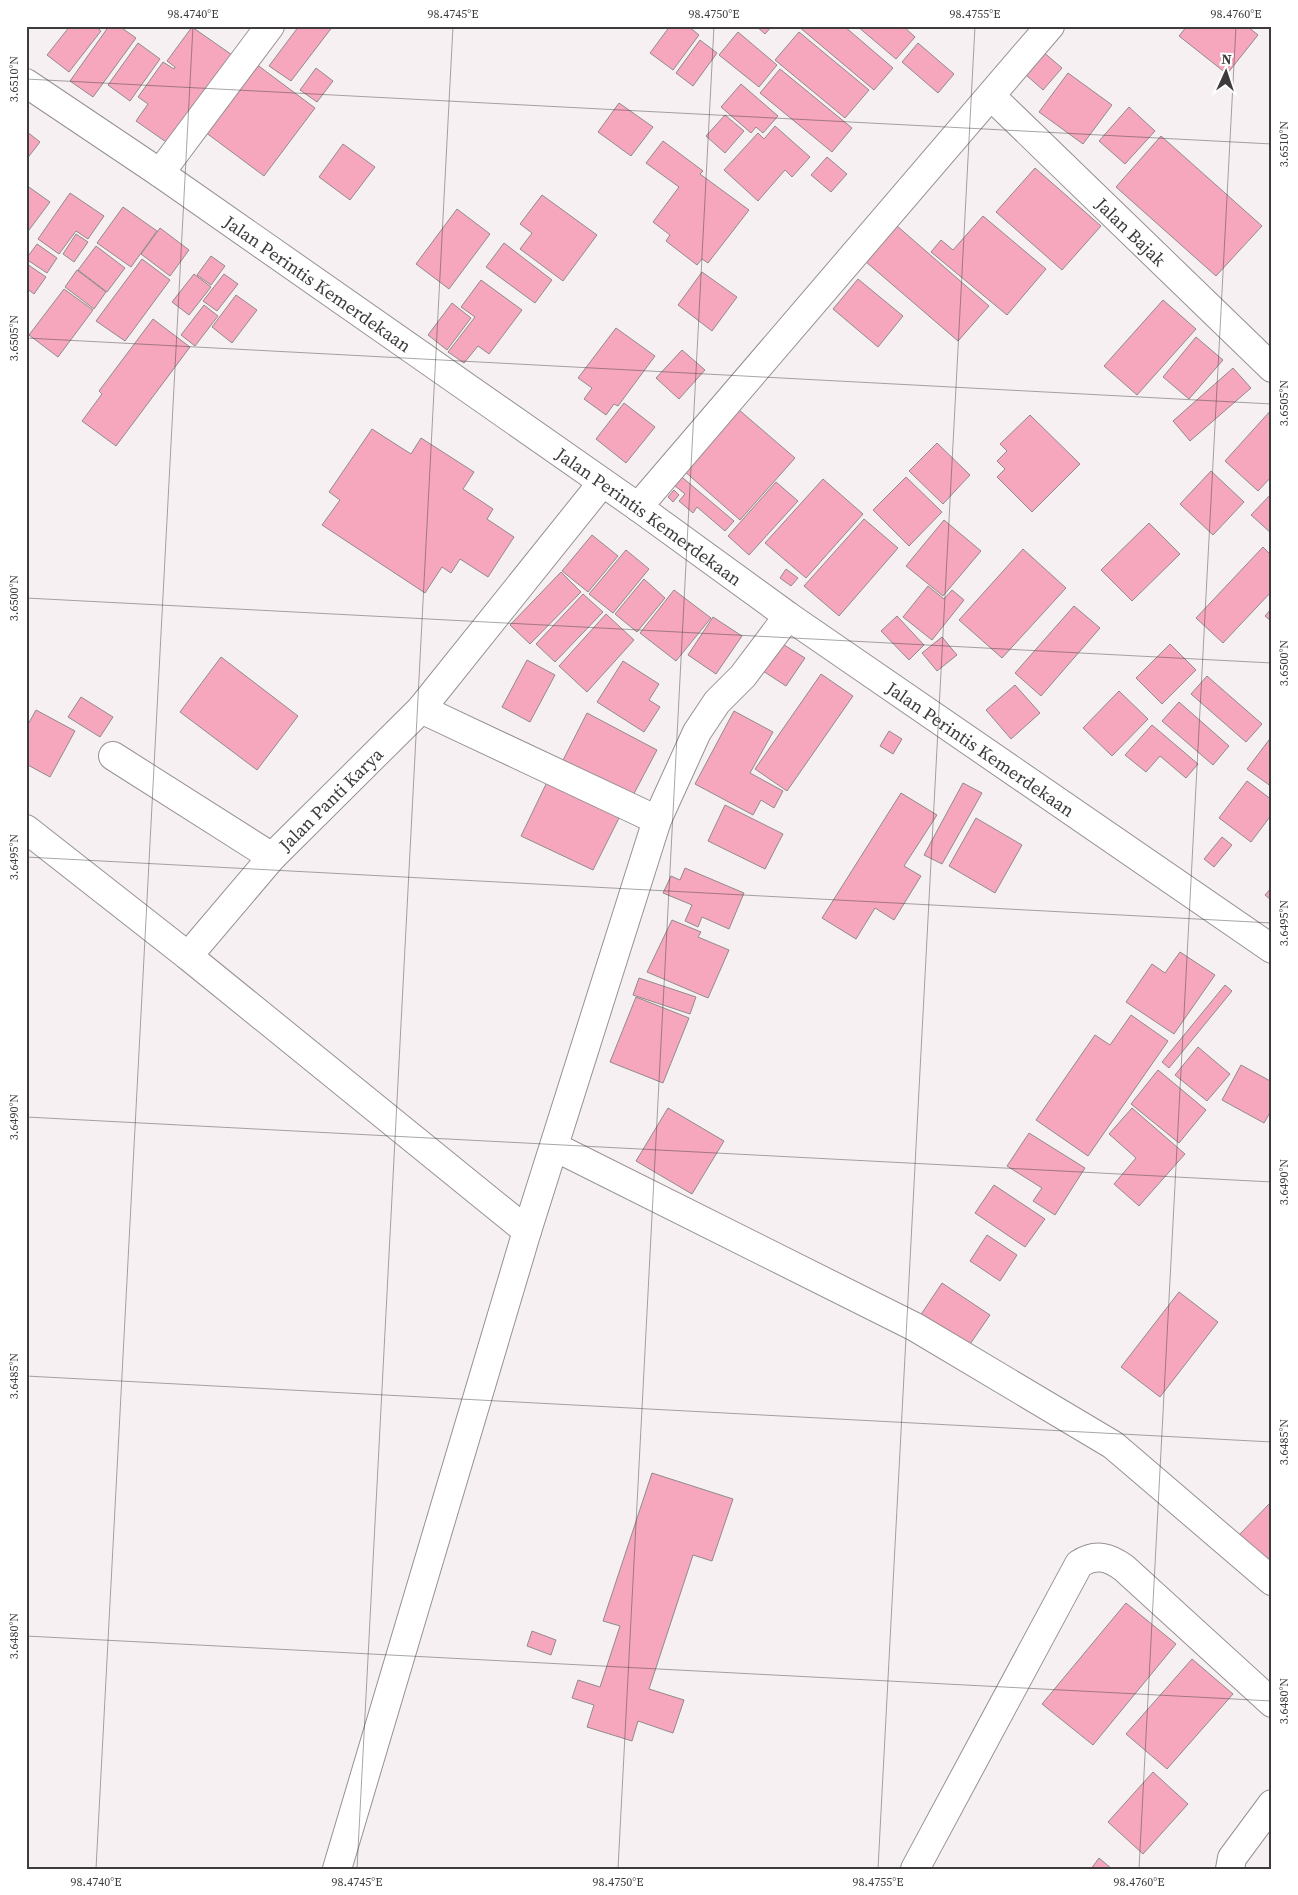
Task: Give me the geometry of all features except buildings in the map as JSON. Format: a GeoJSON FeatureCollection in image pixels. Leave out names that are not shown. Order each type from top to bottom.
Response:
{"type":"FeatureCollection","features":[{"type":"Feature","properties":{"kind":"street"},"geometry":{"type":"LineString","coordinates":[[160,173],[270,26]]}},
{"type":"Feature","properties":{"kind":"street"},"geometry":{"type":"LineString","coordinates":[[638,507],[1050,26]]}},
{"type":"Feature","properties":{"kind":"street","name":"Jalan Perintis Kemerdekaan"},"geometry":{"type":"LineString","coordinates":[[26,83],[160,173],[638,507],[788,616],[1272,949]]}},
{"type":"Feature","properties":{"kind":"street","name":"Jalan Bajak"},"geometry":{"type":"LineString","coordinates":[[990,96],[1272,368]]}},
{"type":"Feature","properties":{"kind":"street","name":"Jalan Panti Karya"},"geometry":{"type":"LineString","coordinates":[[188,956],[272,857],[421,709],[602,483]]}},
{"type":"Feature","properties":{"kind":"street"},"geometry":{"type":"LineString","coordinates":[[337,1869],[527,1231],[657,820],[698,732],[717,702],[743,676],[788,616]]}},
{"type":"Feature","properties":{"kind":"street"},"geometry":{"type":"LineString","coordinates":[[421,709],[657,820]]}},
{"type":"Feature","properties":{"kind":"street"},"geometry":{"type":"LineString","coordinates":[[113,756],[272,857]]}},
{"type":"Feature","properties":{"kind":"street"},"geometry":{"type":"LineString","coordinates":[[26,829],[188,956],[527,1231]]}},
{"type":"Feature","properties":{"kind":"street"},"geometry":{"type":"LineString","coordinates":[[555,1147],[914,1327],[1113,1445],[1272,1581]]}},
{"type":"Feature","properties":{"kind":"street"},"geometry":{"type":"LineString","coordinates":[[915,1869],[1079,1564],[1089,1558],[1101,1556],[1118,1564],[1272,1703]]}},
{"type":"Feature","properties":{"kind":"street"},"geometry":{"type":"LineString","coordinates":[[1230,1869],[1236,1852],[1272,1804]]}}]}
